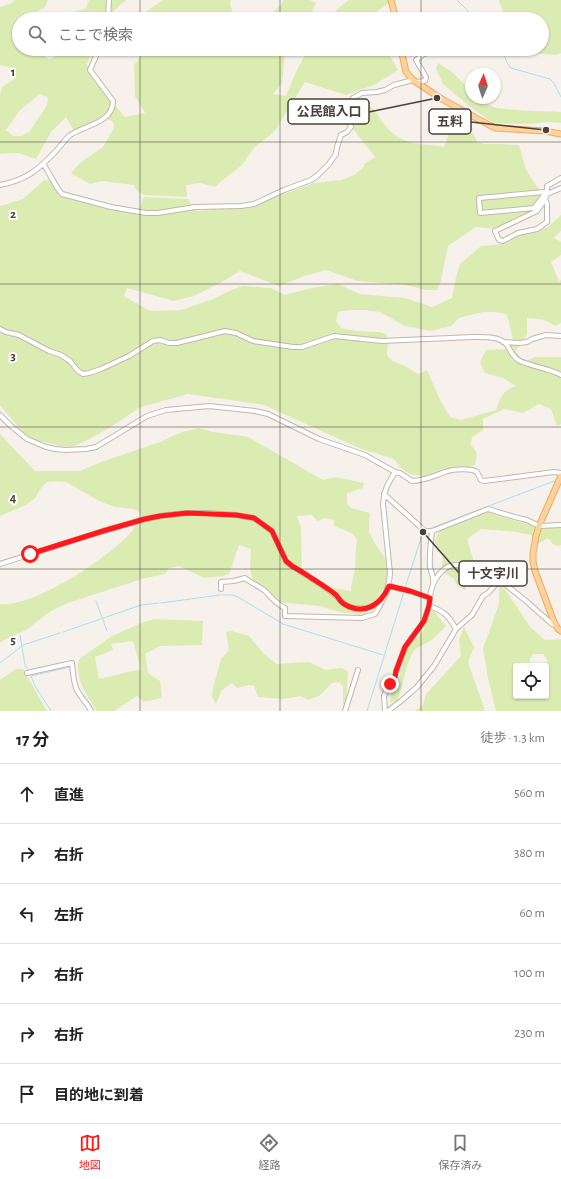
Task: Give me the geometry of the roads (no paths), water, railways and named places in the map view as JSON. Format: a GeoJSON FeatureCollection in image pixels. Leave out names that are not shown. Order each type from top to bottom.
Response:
{"type":"FeatureCollection","features":[{"type":"Feature","properties":{"kind":"main road"},"geometry":{"type":"LineString","coordinates":[[391,0],[394,12]]}},
{"type":"Feature","properties":{"kind":"main road"},"geometry":{"type":"LineString","coordinates":[[403,56],[406,72],[414,81],[440,98],[490,126],[495,128],[545,131],[561,134]]}},
{"type":"Feature","properties":{"kind":"main road"},"geometry":{"type":"LineString","coordinates":[[561,475],[539,526],[533,553],[534,565],[557,626],[561,631]]}},
{"type":"Feature","properties":{"kind":"street"},"geometry":{"type":"LineString","coordinates":[[108,12],[109,0]]}},
{"type":"Feature","properties":{"kind":"street"},"geometry":{"type":"LineString","coordinates":[[0,185],[26,177],[43,164],[69,136],[98,123],[111,111],[113,101],[90,70],[96,56]]}},
{"type":"Feature","properties":{"kind":"street"},"geometry":{"type":"LineString","coordinates":[[43,164],[49,172],[58,191],[62,194],[126,210],[158,213],[195,207],[241,206],[254,204],[284,190],[311,180],[329,164],[336,154],[339,137],[351,127],[346,112],[349,103],[353,98],[366,92],[385,90],[394,85],[414,81],[425,81],[426,77],[416,60],[421,56]]}},
{"type":"Feature","properties":{"kind":"street"},"geometry":{"type":"LineString","coordinates":[[546,196],[537,211],[495,231],[499,240],[503,241],[518,233],[540,227],[546,222],[547,186],[561,178]]}},
{"type":"Feature","properties":{"kind":"street"},"geometry":{"type":"LineString","coordinates":[[546,196],[544,192],[479,198],[480,214],[534,208],[544,195],[546,196],[561,188]]}},
{"type":"Feature","properties":{"kind":"street"},"geometry":{"type":"LineString","coordinates":[[537,211],[546,217]]}},
{"type":"Feature","properties":{"kind":"street"},"geometry":{"type":"LineString","coordinates":[[0,328],[6,332],[20,335],[49,351],[61,355],[70,361],[78,372],[83,374],[101,369],[129,356],[153,341],[160,340],[169,343],[177,343],[225,331],[236,333],[253,341],[293,347],[302,347],[334,336],[382,341],[473,337],[519,343],[528,342],[532,339],[546,335],[561,336]]}},
{"type":"Feature","properties":{"kind":"street"},"geometry":{"type":"LineString","coordinates":[[503,342],[516,359],[561,375]]}},
{"type":"Feature","properties":{"kind":"street"},"geometry":{"type":"LineString","coordinates":[[0,415],[27,439],[46,447],[65,450],[96,447],[147,416],[166,410],[208,406],[255,411],[273,416],[319,439],[365,455],[414,482],[432,478],[446,472],[470,470],[477,472],[481,480],[484,481],[554,472],[561,475]]}},
{"type":"Feature","properties":{"kind":"street"},"geometry":{"type":"LineString","coordinates":[[221,589],[221,582],[246,578],[264,591],[280,606],[285,608],[285,616],[362,618],[375,614],[385,598],[389,586],[390,573],[383,504],[384,494],[395,472]]}},
{"type":"Feature","properties":{"kind":"street"},"geometry":{"type":"LineString","coordinates":[[384,494],[423,530],[432,531],[488,509],[527,520],[539,526],[561,525]]}},
{"type":"Feature","properties":{"kind":"street"},"geometry":{"type":"LineString","coordinates":[[0,564],[145,519],[187,513],[236,515],[254,518],[272,531],[286,561],[327,588],[346,605],[356,609],[368,608],[378,602],[387,591]]}},
{"type":"Feature","properties":{"kind":"street"},"geometry":{"type":"LineString","coordinates":[[432,531],[430,555],[431,569],[434,578],[429,606],[424,621],[405,647],[395,677],[386,691],[384,696],[386,711],[401,701],[417,687],[434,666],[456,629],[472,615],[483,596],[501,580]]}},
{"type":"Feature","properties":{"kind":"street"},"geometry":{"type":"LineString","coordinates":[[432,587],[437,577],[445,569],[451,566],[465,566],[474,570],[487,567],[492,568],[501,580],[552,624],[557,626]]}},
{"type":"Feature","properties":{"kind":"street"},"geometry":{"type":"LineString","coordinates":[[389,586],[430,598]]}},
{"type":"Feature","properties":{"kind":"street"},"geometry":{"type":"LineString","coordinates":[[429,606],[439,609],[448,615],[456,629]]}},
{"type":"Feature","properties":{"kind":"street"},"geometry":{"type":"LineString","coordinates":[[27,673],[72,663],[78,692],[91,711]]}},
{"type":"Feature","properties":{"kind":"street"},"geometry":{"type":"LineString","coordinates":[[345,711],[358,670]]}},
{"type":"Feature","properties":{"kind":"waterway"},"geometry":{"type":"LineString","coordinates":[[457,0],[469,12]]}},
{"type":"Feature","properties":{"kind":"waterway"},"geometry":{"type":"LineString","coordinates":[[504,56],[511,68],[550,79],[554,83],[561,97]]}},
{"type":"Feature","properties":{"kind":"waterway"},"geometry":{"type":"LineString","coordinates":[[429,529],[556,481]]}},
{"type":"Feature","properties":{"kind":"waterway"},"geometry":{"type":"LineString","coordinates":[[405,588],[424,531]]}},
{"type":"Feature","properties":{"kind":"waterway"},"geometry":{"type":"LineString","coordinates":[[367,711],[404,592]]}},
{"type":"Feature","properties":{"kind":"waterway"},"geometry":{"type":"LineString","coordinates":[[161,603],[220,595]]}},
{"type":"Feature","properties":{"kind":"waterway"},"geometry":{"type":"LineString","coordinates":[[222,595],[233,595],[238,597],[283,624],[383,655]]}},
{"type":"Feature","properties":{"kind":"waterway"},"geometry":{"type":"LineString","coordinates":[[96,601],[107,631]]}},
{"type":"Feature","properties":{"kind":"waterway"},"geometry":{"type":"LineString","coordinates":[[63,632],[141,605],[159,603]]}},
{"type":"Feature","properties":{"kind":"waterway"},"geometry":{"type":"LineString","coordinates":[[0,663],[23,645],[60,633]]}},
{"type":"Feature","properties":{"kind":"waterway"},"geometry":{"type":"LineString","coordinates":[[20,635],[25,665],[29,671]]}},
{"type":"Feature","properties":{"kind":"waterway"},"geometry":{"type":"LineString","coordinates":[[51,711],[35,686],[31,676],[70,667]]}},
{"type":"Feature","properties":{"kind":"place","name":"公民館入口"},"geometry":{"type":"Point","coordinates":[437,98]}},
{"type":"Feature","properties":{"kind":"place","name":"五料"},"geometry":{"type":"Point","coordinates":[546,130]}},
{"type":"Feature","properties":{"kind":"place","name":"十文字川"},"geometry":{"type":"Point","coordinates":[423,532]}}]}
